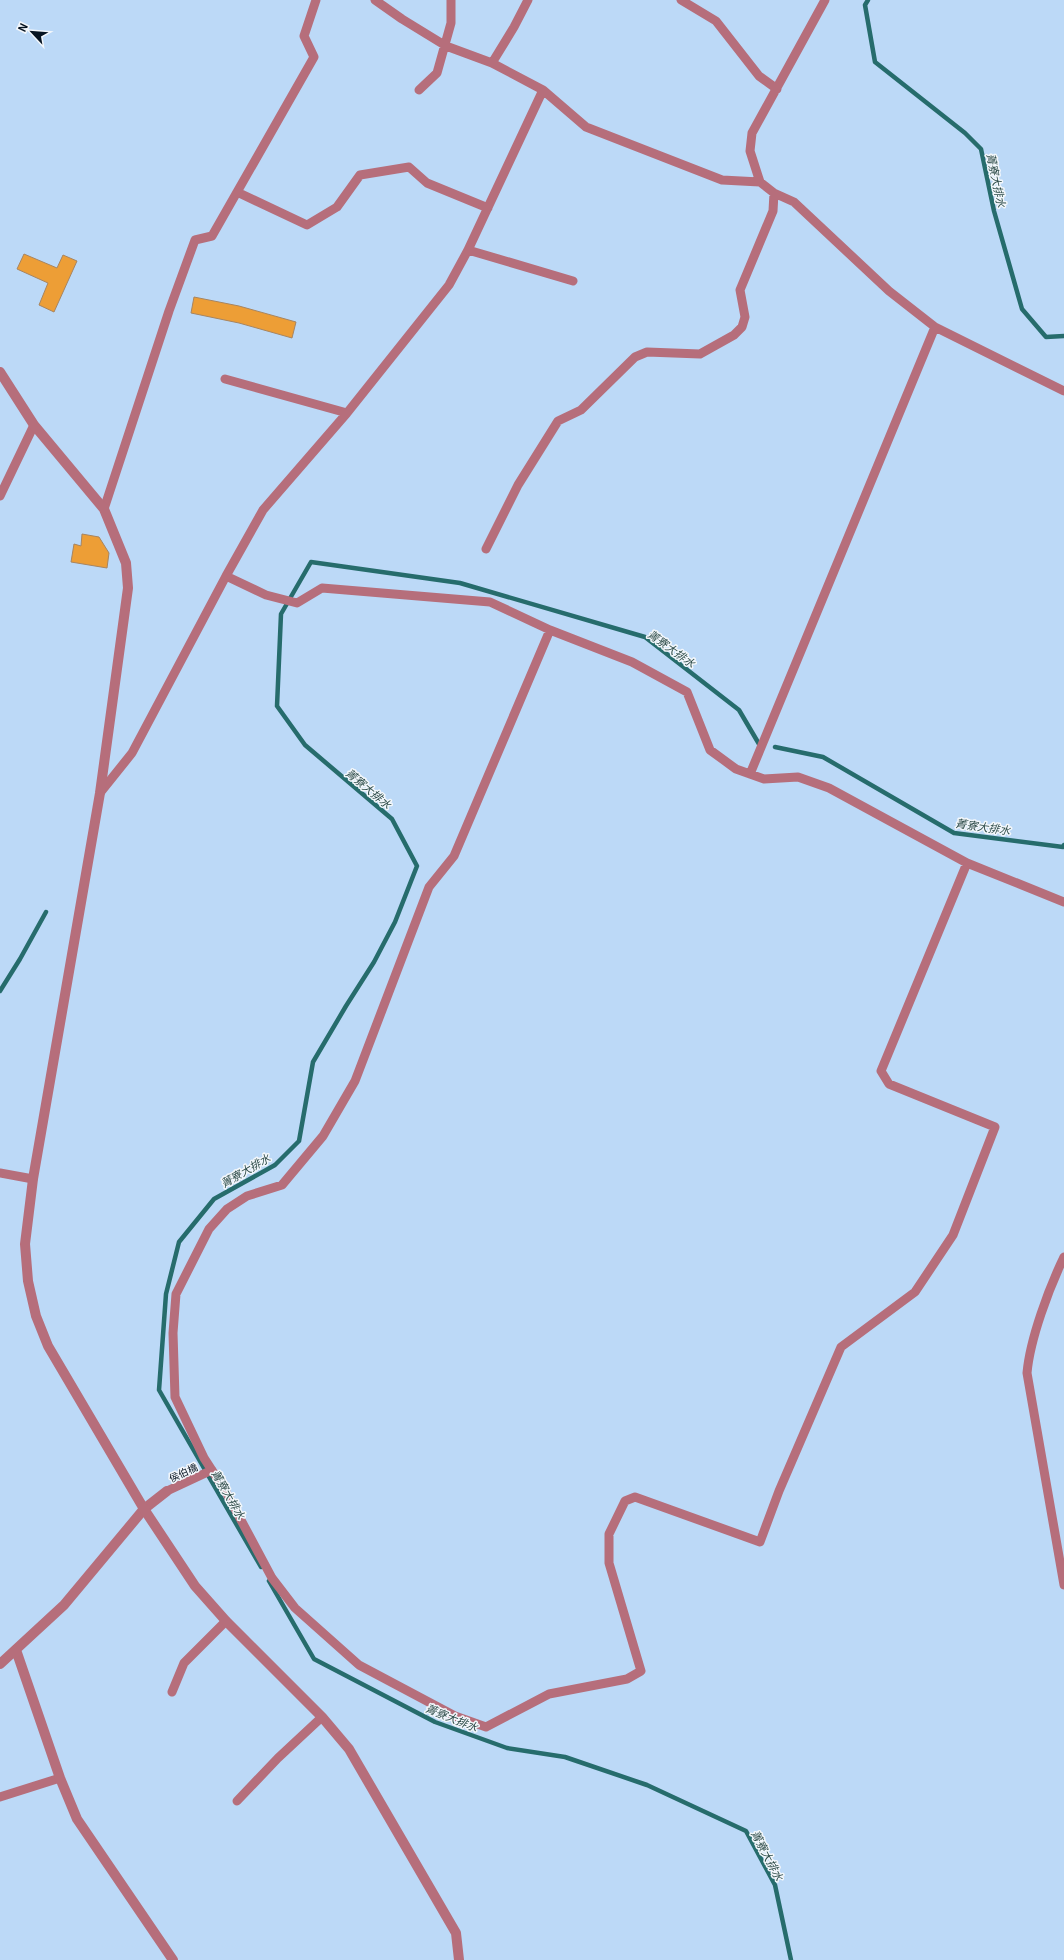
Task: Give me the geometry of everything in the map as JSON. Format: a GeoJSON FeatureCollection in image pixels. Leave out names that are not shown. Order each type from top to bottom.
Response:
{"type":"FeatureCollection","features":[{"type":"Feature","properties":{"kind":"street"},"geometry":{"type":"LineString","coordinates":[[0,372],[34,425],[104,509],[126,563],[128,588],[100,793],[33,1179],[25,1244],[28,1281],[36,1316],[48,1346],[144,1509],[195,1586],[226,1621],[322,1717],[349,1749],[456,1933],[459,1960]]}},
{"type":"Feature","properties":{"kind":"street"},"geometry":{"type":"LineString","coordinates":[[0,1664],[64,1605],[144,1509],[167,1491]]}},
{"type":"Feature","properties":{"kind":"street"},"geometry":{"type":"LineString","coordinates":[[16,1650],[60,1778],[77,1819],[173,1960]]}},
{"type":"Feature","properties":{"kind":"lane"},"geometry":{"type":"LineString","coordinates":[[104,509],[169,311],[196,240],[212,236],[314,57],[304,36],[316,0]]}},
{"type":"Feature","properties":{"kind":"lane"},"geometry":{"type":"LineString","coordinates":[[375,0],[402,19],[446,46],[492,63],[543,90],[586,127],[722,180],[760,182]]}},
{"type":"Feature","properties":{"kind":"lane"},"geometry":{"type":"LineString","coordinates":[[420,90],[438,73],[451,23],[451,0]]}},
{"type":"Feature","properties":{"kind":"lane"},"geometry":{"type":"LineString","coordinates":[[492,63],[514,27],[528,0]]}},
{"type":"Feature","properties":{"kind":"lane"},"geometry":{"type":"LineString","coordinates":[[681,0],[716,21],[760,76],[777,89]]}},
{"type":"Feature","properties":{"kind":"lane"},"geometry":{"type":"LineString","coordinates":[[825,0],[752,134],[750,151],[760,182],[774,193],[794,202],[889,291],[935,327],[1064,391]]}},
{"type":"Feature","properties":{"kind":"lane"},"geometry":{"type":"LineString","coordinates":[[100,793],[132,753],[226,576],[263,510],[348,413],[449,285],[468,250],[543,90]]}},
{"type":"Feature","properties":{"kind":"lane"},"geometry":{"type":"LineString","coordinates":[[237,192],[307,225],[337,207],[360,175],[409,167],[427,183],[488,208]]}},
{"type":"Feature","properties":{"kind":"lane"},"geometry":{"type":"LineString","coordinates":[[486,548],[518,485],[558,420],[581,410],[635,357],[647,352],[700,354],[734,335],[742,328],[745,318],[740,290],[773,211],[774,193]]}},
{"type":"Feature","properties":{"kind":"lane"},"geometry":{"type":"LineString","coordinates":[[468,250],[573,281]]}},
{"type":"Feature","properties":{"kind":"lane"},"geometry":{"type":"LineString","coordinates":[[750,774],[935,327]]}},
{"type":"Feature","properties":{"kind":"lane"},"geometry":{"type":"LineString","coordinates":[[225,379],[264,388],[348,413]]}},
{"type":"Feature","properties":{"kind":"lane"},"geometry":{"type":"LineString","coordinates":[[0,496],[34,425]]}},
{"type":"Feature","properties":{"kind":"lane"},"geometry":{"type":"LineString","coordinates":[[226,576],[266,595],[297,603],[322,588],[490,602],[550,630],[632,662],[687,692],[710,750],[736,769],[764,779],[798,777],[829,788],[967,863],[1063,898]]}},
{"type":"Feature","properties":{"kind":"lane"},"geometry":{"type":"LineString","coordinates":[[550,630],[454,856],[430,887],[355,1081],[323,1136],[282,1185],[247,1196],[227,1209],[210,1229],[176,1294],[173,1334],[175,1397],[210,1471],[226,1492],[272,1578],[295,1608],[359,1666],[455,1716],[486,1727],[549,1694],[627,1679],[641,1671],[609,1563],[609,1534],[625,1502],[636,1497],[760,1542],[779,1491],[841,1347],[915,1292],[953,1235],[995,1127],[889,1084],[881,1071],[967,863]]}},
{"type":"Feature","properties":{"kind":"lane"},"geometry":{"type":"LineString","coordinates":[[0,1173],[33,1179]]}},
{"type":"Feature","properties":{"kind":"lane"},"geometry":{"type":"LineString","coordinates":[[1064,1257],[1057,1271],[1029,1352],[1027,1373],[1064,1585]]}},
{"type":"Feature","properties":{"kind":"lane","name":"侯伯橋"},"geometry":{"type":"LineString","coordinates":[[167,1491],[210,1471]]}},
{"type":"Feature","properties":{"kind":"lane"},"geometry":{"type":"LineString","coordinates":[[172,1692],[184,1663],[226,1621]]}},
{"type":"Feature","properties":{"kind":"lane"},"geometry":{"type":"LineString","coordinates":[[237,1801],[278,1758],[322,1717]]}},
{"type":"Feature","properties":{"kind":"lane"},"geometry":{"type":"LineString","coordinates":[[0,1797],[60,1778]]}},
{"type":"Feature","properties":{"kind":"building"},"geometry":{"type":"Polygon","coordinates":[[[24,254],[57,268],[63,255],[77,261],[54,312],[39,305],[48,283],[17,269],[24,254]]]}},
{"type":"Feature","properties":{"kind":"building"},"geometry":{"type":"Polygon","coordinates":[[[194,297],[239,306],[296,322],[292,338],[239,323],[191,313],[194,297]]]}},
{"type":"Feature","properties":{"kind":"building"},"geometry":{"type":"Polygon","coordinates":[[[82,534],[99,537],[109,553],[107,568],[71,562],[74,544],[81,546],[82,534]]]}},
{"type":"Feature","properties":{"kind":"waterway","name":"菁寮大排水"},"geometry":{"type":"LineString","coordinates":[[868,0],[865,5],[875,62],[965,133],[981,149],[994,211],[1022,309],[1046,337],[1064,336]]}},
{"type":"Feature","properties":{"kind":"waterway","name":"菁寮大排水"},"geometry":{"type":"LineString","coordinates":[[261,1567],[159,1390],[166,1294],[179,1242],[214,1199],[275,1165],[299,1141],[313,1062],[374,962],[395,922],[417,866],[392,819],[305,745],[277,706],[281,614],[311,562],[460,583],[645,637],[739,710],[759,744]]}},
{"type":"Feature","properties":{"kind":"waterway","name":"菁寮大排水"},"geometry":{"type":"LineString","coordinates":[[775,747],[823,757],[954,833],[1063,847],[1064,845]]}},
{"type":"Feature","properties":{"kind":"waterway"},"geometry":{"type":"LineString","coordinates":[[0,991],[46,912]]}},
{"type":"Feature","properties":{"kind":"waterway","name":"菁寮大排水"},"geometry":{"type":"LineString","coordinates":[[269,1581],[314,1659],[435,1722],[507,1748],[565,1757],[647,1785],[746,1831],[775,1885],[791,1960]]}}]}
